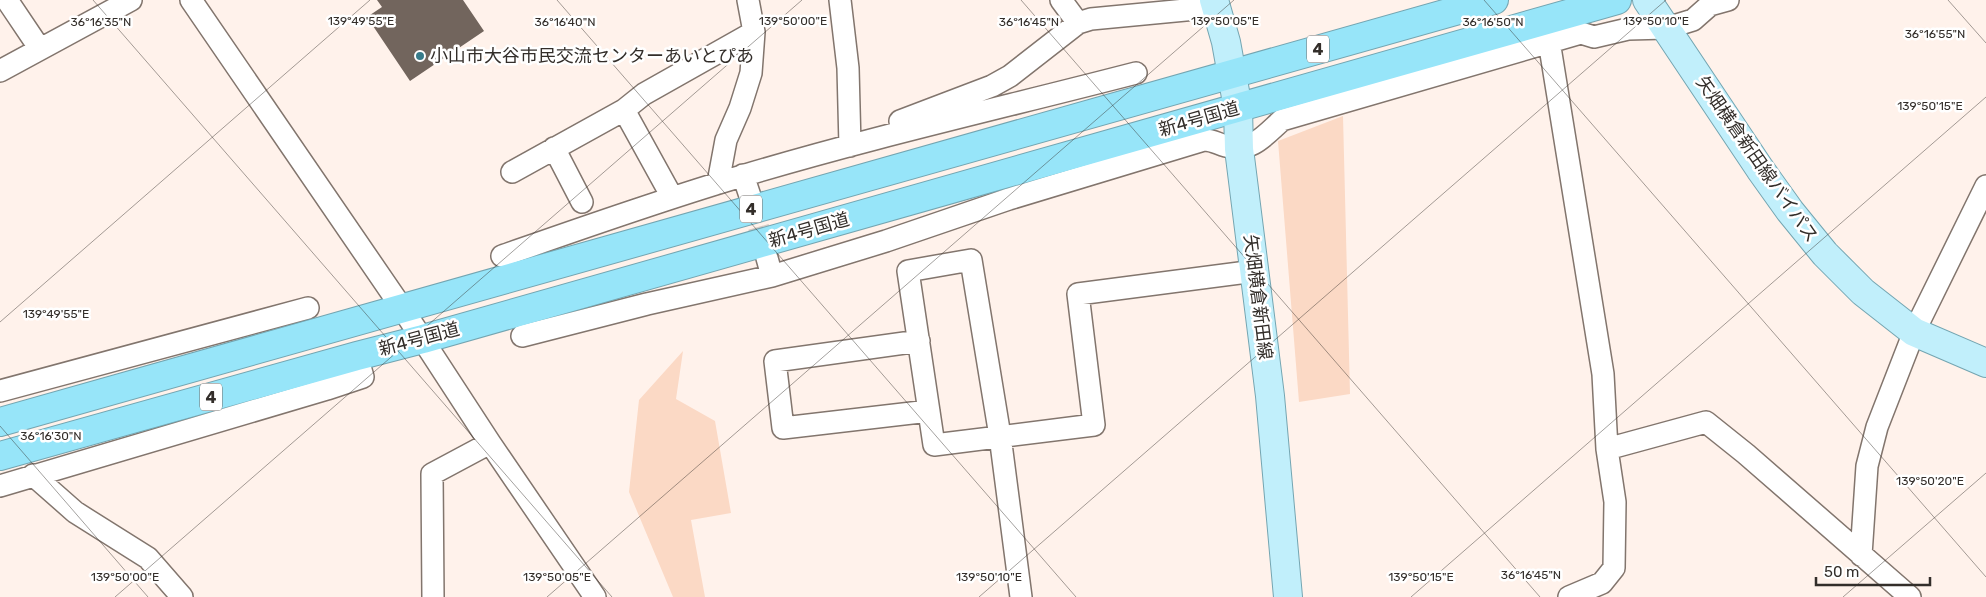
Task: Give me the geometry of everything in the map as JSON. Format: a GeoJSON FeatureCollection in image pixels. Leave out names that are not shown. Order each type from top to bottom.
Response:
{"type":"FeatureCollection","features":[{"type":"Feature","properties":{"kind":"highway","name":"新4号国道"},"geometry":{"type":"LineString","coordinates":[[0,422],[1494,0]]}},
{"type":"Feature","properties":{"kind":"highway","name":"新4号国道"},"geometry":{"type":"LineString","coordinates":[[0,456],[423,339],[1618,0]]}},
{"type":"Feature","properties":{"kind":"main road","name":"矢畑横倉新田線バイパス"},"geometry":{"type":"LineString","coordinates":[[1648,0],[1790,211],[1825,254],[1863,292],[1914,332],[1986,363]]}},
{"type":"Feature","properties":{"kind":"main road","name":"矢畑横倉新田線"},"geometry":{"type":"LineString","coordinates":[[1215,4],[1232,73],[1238,108],[1239,148],[1270,396],[1288,597]]}},
{"type":"Feature","properties":{"kind":"street"},"geometry":{"type":"LineString","coordinates":[[7,0],[40,49]]}},
{"type":"Feature","properties":{"kind":"street"},"geometry":{"type":"LineString","coordinates":[[191,0],[423,339],[490,443],[595,597]]}},
{"type":"Feature","properties":{"kind":"street"},"geometry":{"type":"LineString","coordinates":[[718,183],[726,140],[740,108],[751,73],[754,32],[748,0]]}},
{"type":"Feature","properties":{"kind":"street"},"geometry":{"type":"LineString","coordinates":[[840,0],[848,68],[850,146]]}},
{"type":"Feature","properties":{"kind":"street"},"geometry":{"type":"LineString","coordinates":[[1061,0],[1078,23]]}},
{"type":"Feature","properties":{"kind":"street"},"geometry":{"type":"LineString","coordinates":[[522,336],[647,304],[770,267],[886,242],[1009,199],[1204,140],[1213,140],[1226,146],[1239,148],[1252,146],[1282,120],[1580,33],[1594,37],[1628,29],[1667,28],[1693,20],[1710,5],[1728,0]]}},
{"type":"Feature","properties":{"kind":"street"},"geometry":{"type":"LineString","coordinates":[[1,69],[40,49],[120,2]]}},
{"type":"Feature","properties":{"kind":"street"},"geometry":{"type":"LineString","coordinates":[[878,139],[896,123],[992,86],[1010,76],[1078,23],[1090,19],[1215,4]]}},
{"type":"Feature","properties":{"kind":"street"},"geometry":{"type":"LineString","coordinates":[[512,172],[624,110],[644,94],[754,32]]}},
{"type":"Feature","properties":{"kind":"street"},"geometry":{"type":"LineString","coordinates":[[1549,41],[1603,374],[1607,449],[1615,502],[1614,568],[1602,583],[1569,597]]}},
{"type":"Feature","properties":{"kind":"street"},"geometry":{"type":"LineString","coordinates":[[502,256],[672,197],[744,175],[1136,73]]}},
{"type":"Feature","properties":{"kind":"street"},"geometry":{"type":"LineString","coordinates":[[624,110],[672,197]]}},
{"type":"Feature","properties":{"kind":"street"},"geometry":{"type":"LineString","coordinates":[[554,148],[582,202]]}},
{"type":"Feature","properties":{"kind":"street"},"geometry":{"type":"LineString","coordinates":[[744,175],[750,196]]}},
{"type":"Feature","properties":{"kind":"street"},"geometry":{"type":"LineString","coordinates":[[1861,555],[1867,466],[1877,427],[1914,332],[1986,186]]}},
{"type":"Feature","properties":{"kind":"street"},"geometry":{"type":"LineString","coordinates":[[1021,597],[1000,436],[971,260],[908,271],[934,445],[1000,436],[1094,425],[1078,294],[1255,271]]}},
{"type":"Feature","properties":{"kind":"street"},"geometry":{"type":"LineString","coordinates":[[0,391],[308,308]]}},
{"type":"Feature","properties":{"kind":"street"},"geometry":{"type":"LineString","coordinates":[[919,341],[776,361],[783,428],[929,411]]}},
{"type":"Feature","properties":{"kind":"street"},"geometry":{"type":"LineString","coordinates":[[0,486],[326,389],[363,376],[357,356]]}},
{"type":"Feature","properties":{"kind":"street"},"geometry":{"type":"LineString","coordinates":[[1607,449],[1706,422],[1746,454],[1910,597]]}},
{"type":"Feature","properties":{"kind":"street"},"geometry":{"type":"LineString","coordinates":[[433,597],[432,474],[490,443]]}},
{"type":"Feature","properties":{"kind":"street"},"geometry":{"type":"LineString","coordinates":[[33,475],[75,512],[148,558],[182,597]]}},
{"type":"Feature","properties":{"kind":"shaded area"},"geometry":{"type":"Polygon","coordinates":[[[1343,116],[1350,394],[1299,402],[1278,141],[1343,116]]]}},
{"type":"Feature","properties":{"kind":"shaded area"},"geometry":{"type":"Polygon","coordinates":[[[683,351],[676,399],[715,421],[731,513],[691,520],[705,597],[673,597],[629,492],[639,400],[683,351]]]}},
{"type":"Feature","properties":{"kind":"building","name":"小山市大谷市民交流センターあいとぴあ"},"geometry":{"type":"Polygon","coordinates":[[[377,0],[463,0],[484,31],[410,81],[367,17],[382,7],[377,0]]]}},
{"type":"Feature","properties":{"kind":"tunnel"},"geometry":{"type":"LineString","coordinates":[[750,196],[767,258]]}},
{"type":"Feature","properties":{"kind":"place","name":"小山市大谷市民交流センターあいとぴあ"},"geometry":{"type":"Point","coordinates":[420,56]}}]}
